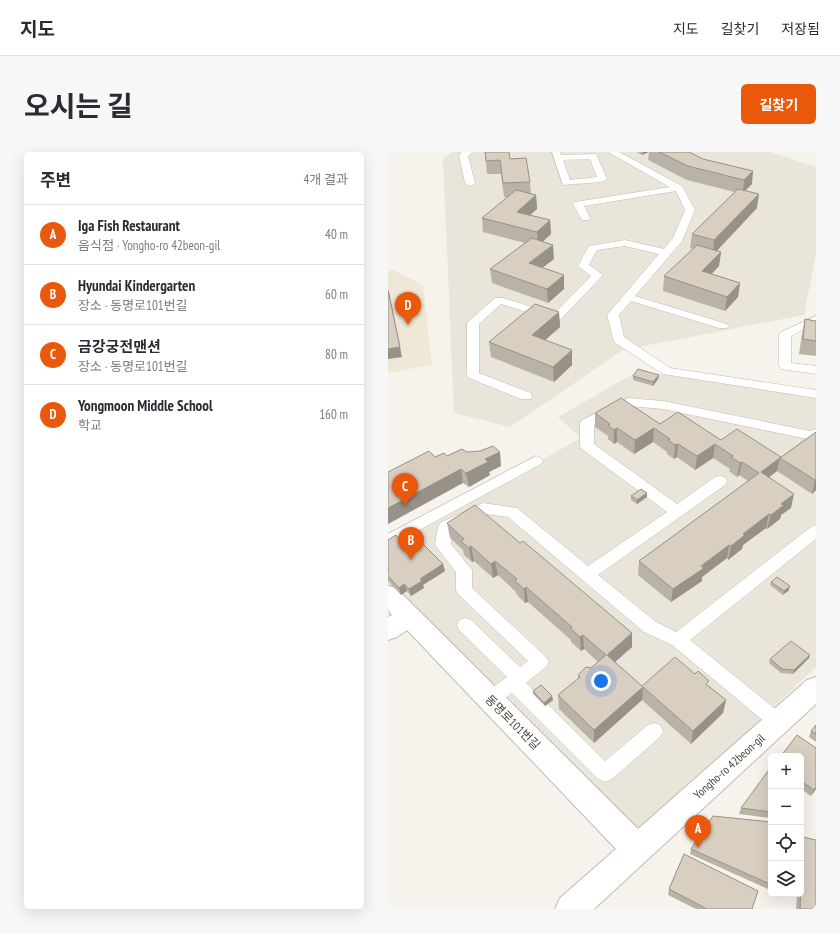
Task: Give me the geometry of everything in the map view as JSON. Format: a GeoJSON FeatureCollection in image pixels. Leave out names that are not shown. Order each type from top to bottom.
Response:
{"type":"FeatureCollection","features":[{"type":"Feature","properties":{"kind":"street","name":"동명로101번길"},"geometry":{"type":"LineString","coordinates":[[388,595],[399,623],[491,699],[618,828],[637,850]]}},
{"type":"Feature","properties":{"kind":"street","name":"Yongho-ro 42beon-gil"},"geometry":{"type":"LineString","coordinates":[[572,909],[816,688]]}},
{"type":"Feature","properties":{"kind":"lane"},"geometry":{"type":"LineString","coordinates":[[469,152],[463,155],[470,183]]}},
{"type":"Feature","properties":{"kind":"lane"},"geometry":{"type":"LineString","coordinates":[[612,152],[679,188],[690,210],[678,239],[613,315],[618,339],[667,371],[816,394]]}},
{"type":"Feature","properties":{"kind":"lane"},"geometry":{"type":"LineString","coordinates":[[557,155],[593,156],[602,179],[566,183],[557,155]]}},
{"type":"Feature","properties":{"kind":"lane"},"geometry":{"type":"LineString","coordinates":[[585,218],[578,204],[679,188]]}},
{"type":"Feature","properties":{"kind":"lane"},"geometry":{"type":"LineString","coordinates":[[526,396],[473,374],[473,323],[499,300],[556,318],[598,275],[583,266],[593,248],[625,243],[666,252]]}},
{"type":"Feature","properties":{"kind":"lane"},"geometry":{"type":"LineString","coordinates":[[628,297],[723,326]]}},
{"type":"Feature","properties":{"kind":"lane"},"geometry":{"type":"LineString","coordinates":[[816,319],[785,334],[786,366],[816,370]]}},
{"type":"Feature","properties":{"kind":"lane"},"geometry":{"type":"LineString","coordinates":[[677,512],[587,446],[587,423],[628,402],[662,405],[812,436],[816,433]]}},
{"type":"Feature","properties":{"kind":"lane"},"geometry":{"type":"LineString","coordinates":[[388,541],[536,461]]}},
{"type":"Feature","properties":{"kind":"lane"},"geometry":{"type":"LineString","coordinates":[[588,574],[720,481]]}},
{"type":"Feature","properties":{"kind":"lane"},"geometry":{"type":"LineString","coordinates":[[491,699],[540,662],[464,590],[464,570],[443,545],[446,527],[483,508],[512,512],[650,627],[678,640],[778,722]]}},
{"type":"Feature","properties":{"kind":"lane"},"geometry":{"type":"LineString","coordinates":[[678,640],[816,531]]}},
{"type":"Feature","properties":{"kind":"lane"},"geometry":{"type":"LineString","coordinates":[[465,625],[605,773],[654,731]]}},
{"type":"Feature","properties":{"kind":"shaded area"},"geometry":{"type":"Polygon","coordinates":[[[452,152],[770,152],[816,167],[816,254],[804,315],[623,350],[510,427],[454,413],[443,159],[452,152]]]}},
{"type":"Feature","properties":{"kind":"shaded area"},"geometry":{"type":"Polygon","coordinates":[[[394,270],[423,285],[432,365],[388,373],[388,271],[394,270]]]}},
{"type":"Feature","properties":{"kind":"shaded area"},"geometry":{"type":"Polygon","coordinates":[[[638,371],[816,396],[816,667],[638,835],[388,585],[388,545],[581,438],[558,417],[638,371]]]}},
{"type":"Feature","properties":{"kind":"building"},"geometry":{"type":"Polygon","coordinates":[[[485,152],[509,152],[510,159],[526,158],[530,182],[503,183],[500,160],[486,161],[485,152]]]}},
{"type":"Feature","properties":{"kind":"building"},"geometry":{"type":"Polygon","coordinates":[[[659,152],[689,152],[703,159],[753,171],[744,180],[688,166],[659,152]]]}},
{"type":"Feature","properties":{"kind":"building"},"geometry":{"type":"Polygon","coordinates":[[[738,189],[759,194],[714,240],[692,234],[738,189]]]}},
{"type":"Feature","properties":{"kind":"building"},"geometry":{"type":"Polygon","coordinates":[[[516,190],[536,195],[517,212],[550,220],[537,232],[482,218],[516,190]]]}},
{"type":"Feature","properties":{"kind":"building"},"geometry":{"type":"Polygon","coordinates":[[[532,238],[553,245],[529,263],[564,275],[547,289],[490,269],[532,238]]]}},
{"type":"Feature","properties":{"kind":"building"},"geometry":{"type":"Polygon","coordinates":[[[697,245],[721,252],[702,271],[740,283],[727,297],[664,276],[697,245]]]}},
{"type":"Feature","properties":{"kind":"building"},"geometry":{"type":"Polygon","coordinates":[[[388,290],[400,347],[388,349],[388,290]]]}},
{"type":"Feature","properties":{"kind":"building"},"geometry":{"type":"Polygon","coordinates":[[[535,304],[559,312],[532,335],[572,350],[553,367],[489,342],[535,304]]]}},
{"type":"Feature","properties":{"kind":"building"},"geometry":{"type":"Polygon","coordinates":[[[805,319],[816,321],[816,341],[803,339],[805,319]]]}},
{"type":"Feature","properties":{"kind":"building"},"geometry":{"type":"Polygon","coordinates":[[[638,369],[659,375],[653,382],[633,376],[638,369]]]}},
{"type":"Feature","properties":{"kind":"building"},"geometry":{"type":"Polygon","coordinates":[[[621,398],[660,424],[678,412],[721,440],[737,429],[781,457],[761,472],[794,494],[781,504],[784,505],[771,515],[769,514],[743,534],[745,535],[731,546],[729,545],[701,566],[704,568],[673,589],[639,561],[759,473],[742,462],[740,463],[731,457],[733,456],[715,444],[697,456],[678,444],[675,445],[668,440],[670,439],[654,428],[635,440],[617,428],[614,430],[608,425],[610,424],[595,413],[621,398]]]}},
{"type":"Feature","properties":{"kind":"building"},"geometry":{"type":"Polygon","coordinates":[[[816,432],[816,480],[815,480],[780,458],[816,432]]]}},
{"type":"Feature","properties":{"kind":"building"},"geometry":{"type":"Polygon","coordinates":[[[493,446],[500,452],[485,459],[488,462],[466,473],[461,469],[388,508],[388,472],[429,451],[435,457],[444,453],[447,456],[462,449],[467,452],[480,451],[493,446]]]}},
{"type":"Feature","properties":{"kind":"building"},"geometry":{"type":"Polygon","coordinates":[[[641,489],[647,493],[637,500],[631,496],[641,489]]]}},
{"type":"Feature","properties":{"kind":"building"},"geometry":{"type":"Polygon","coordinates":[[[475,505],[520,543],[523,541],[632,633],[607,655],[642,686],[675,657],[695,674],[698,671],[709,681],[706,684],[726,700],[693,731],[643,687],[594,730],[558,695],[580,677],[578,675],[586,667],[591,668],[606,655],[583,635],[580,637],[570,628],[572,627],[526,587],[524,589],[515,581],[517,579],[495,561],[491,564],[471,546],[469,548],[461,541],[464,539],[447,523],[475,505]]]}},
{"type":"Feature","properties":{"kind":"building"},"geometry":{"type":"Polygon","coordinates":[[[411,532],[443,564],[420,579],[422,581],[409,589],[404,584],[399,588],[388,576],[388,540],[396,535],[399,539],[411,532]]]}},
{"type":"Feature","properties":{"kind":"building"},"geometry":{"type":"Polygon","coordinates":[[[777,577],[790,586],[784,591],[771,582],[777,577]]]}},
{"type":"Feature","properties":{"kind":"building"},"geometry":{"type":"Polygon","coordinates":[[[791,641],[810,655],[794,670],[782,669],[770,659],[791,641]]]}},
{"type":"Feature","properties":{"kind":"building"},"geometry":{"type":"Polygon","coordinates":[[[541,685],[552,696],[544,703],[533,691],[541,685]]]}},
{"type":"Feature","properties":{"kind":"building"},"geometry":{"type":"Polygon","coordinates":[[[816,725],[816,734],[811,731],[816,725]]]}},
{"type":"Feature","properties":{"kind":"building"},"geometry":{"type":"Polygon","coordinates":[[[797,735],[816,748],[816,787],[814,790],[804,783],[804,753],[783,753],[797,735]]]}},
{"type":"Feature","properties":{"kind":"building"},"geometry":{"type":"Polygon","coordinates":[[[768,771],[768,812],[741,808],[768,771]]]}},
{"type":"Feature","properties":{"kind":"building"},"geometry":{"type":"Polygon","coordinates":[[[713,816],[768,822],[768,883],[691,849],[713,816]]]}},
{"type":"Feature","properties":{"kind":"building"},"geometry":{"type":"Polygon","coordinates":[[[804,837],[816,840],[816,909],[800,909],[800,897],[804,897],[804,837]]]}},
{"type":"Feature","properties":{"kind":"building"},"geometry":{"type":"Polygon","coordinates":[[[684,854],[758,891],[752,909],[707,909],[669,889],[684,854]]]}},
{"type":"Feature","properties":{"kind":"place","name":"Yongmoon Middle School"},"geometry":{"type":"Point","coordinates":[408,325]}},
{"type":"Feature","properties":{"kind":"place","name":"금강궁전맨션"},"geometry":{"type":"Point","coordinates":[405,506]}},
{"type":"Feature","properties":{"kind":"place","name":"Hyundai Kindergarten"},"geometry":{"type":"Point","coordinates":[411,560]}},
{"type":"Feature","properties":{"kind":"place","name":"Iga Fish Restaurant"},"geometry":{"type":"Point","coordinates":[698,848]}}]}
